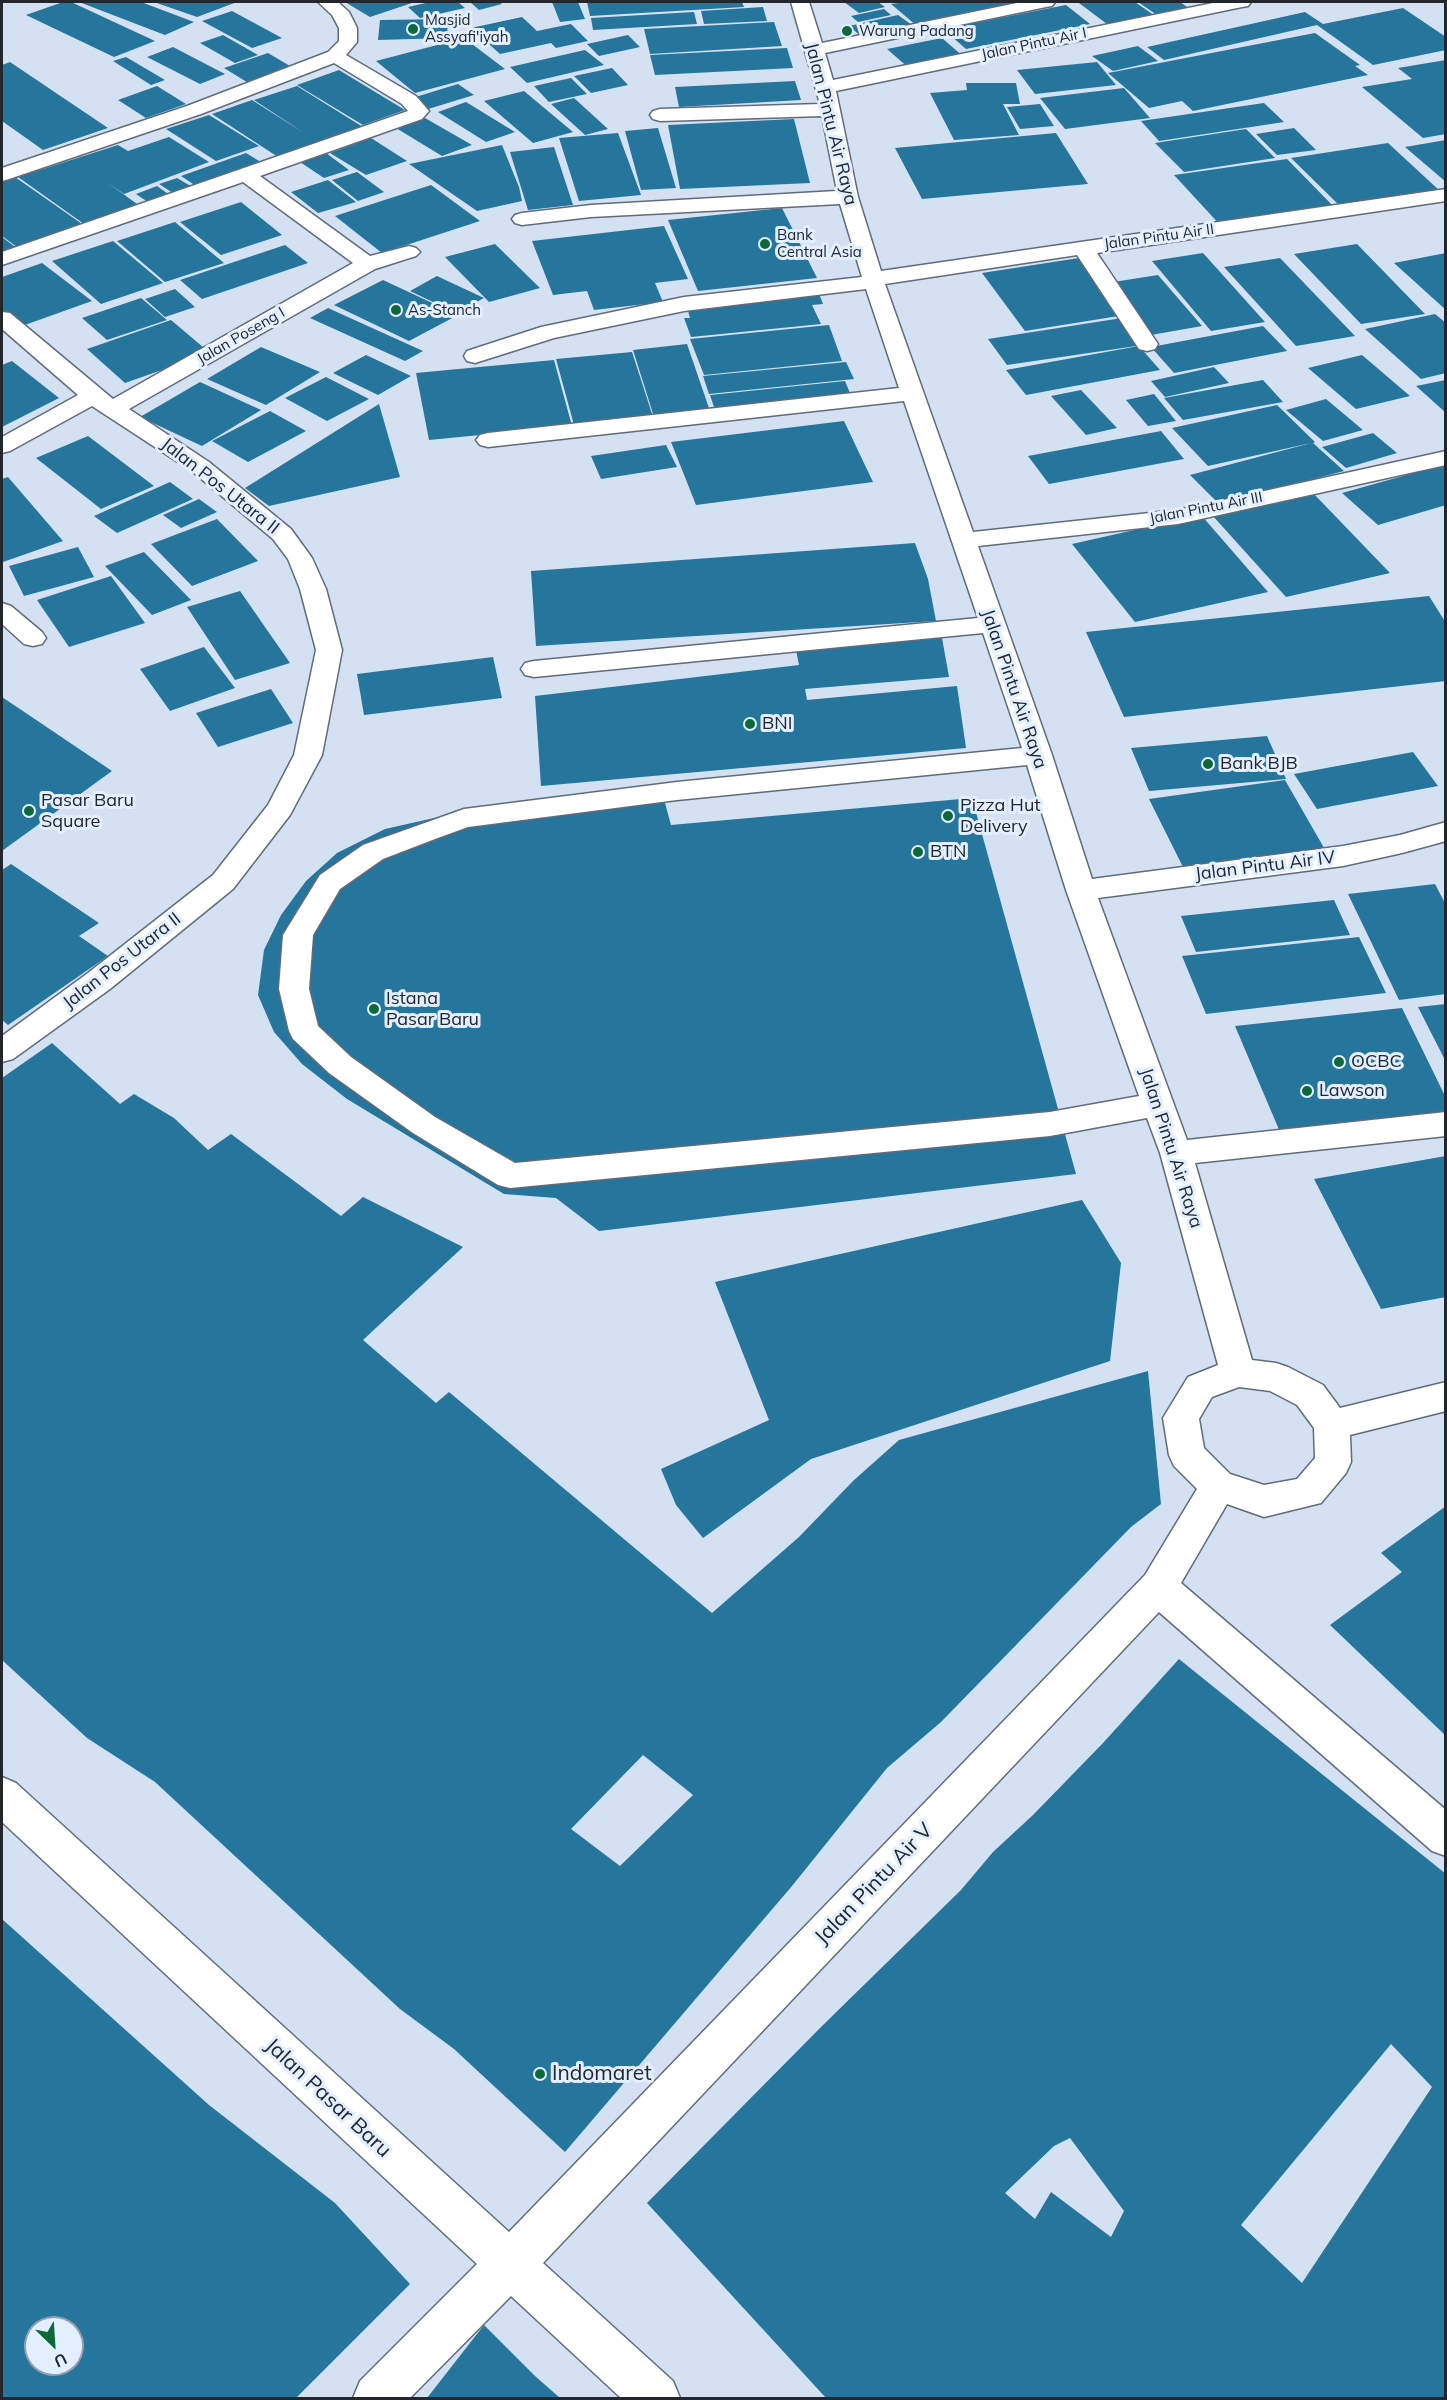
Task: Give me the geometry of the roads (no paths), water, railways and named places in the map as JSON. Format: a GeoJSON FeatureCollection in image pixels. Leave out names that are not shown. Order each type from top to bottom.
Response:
{"type":"FeatureCollection","features":[{"type":"Feature","properties":{"kind":"street"},"geometry":{"type":"LineString","coordinates":[[2,176],[194,110],[335,56],[348,42],[348,28],[340,12],[327,2]]}},
{"type":"Feature","properties":{"kind":"street","name":"Jalan Pintu Air Raya"},"geometry":{"type":"LineString","coordinates":[[800,2],[828,98],[848,197],[874,280],[1038,755],[1081,890],[1176,1153],[1238,1373]]}},
{"type":"Feature","properties":{"kind":"street"},"geometry":{"type":"LineString","coordinates":[[814,50],[1046,2]]}},
{"type":"Feature","properties":{"kind":"street","name":"Jalan Pintu Air I"},"geometry":{"type":"LineString","coordinates":[[660,116],[828,98],[1242,2]]}},
{"type":"Feature","properties":{"kind":"street"},"geometry":{"type":"LineString","coordinates":[[2,259],[415,115],[419,111],[409,100],[335,56]]}},
{"type":"Feature","properties":{"kind":"street"},"geometry":{"type":"LineString","coordinates":[[244,174],[367,264]]}},
{"type":"Feature","properties":{"kind":"street","name":"Jalan Pintu Air II"},"geometry":{"type":"LineString","coordinates":[[475,356],[549,332],[684,304],[874,280],[1446,195]]}},
{"type":"Feature","properties":{"kind":"street"},"geometry":{"type":"LineString","coordinates":[[522,219],[591,212],[848,197]]}},
{"type":"Feature","properties":{"kind":"street"},"geometry":{"type":"LineString","coordinates":[[1083,248],[1147,344]]}},
{"type":"Feature","properties":{"kind":"street","name":"Jalan Poseng I"},"geometry":{"type":"LineString","coordinates":[[2,446],[104,402],[367,264],[410,252]]}},
{"type":"Feature","properties":{"kind":"street","name":"Jalan Pos Utara II"},"geometry":{"type":"LineString","coordinates":[[2,318],[104,402],[201,467],[282,534],[300,558],[313,589],[329,650],[308,755],[280,810],[223,882],[99,981],[2,1051]]}},
{"type":"Feature","properties":{"kind":"street"},"geometry":{"type":"LineString","coordinates":[[488,440],[912,393]]}},
{"type":"Feature","properties":{"kind":"street","name":"Jalan Pintu Air III"},"geometry":{"type":"LineString","coordinates":[[963,540],[1178,517],[1446,458]]}},
{"type":"Feature","properties":{"kind":"street"},"geometry":{"type":"LineString","coordinates":[[2,611],[33,638]]}},
{"type":"Feature","properties":{"kind":"street"},"geometry":{"type":"LineString","coordinates":[[534,669],[992,624]]}},
{"type":"Feature","properties":{"kind":"street"},"geometry":{"type":"LineString","coordinates":[[1038,755],[677,791],[476,816],[425,832],[373,852],[330,882],[298,935],[294,989],[304,1031],[339,1065],[424,1125],[510,1176],[1050,1124],[1159,1104]]}},
{"type":"Feature","properties":{"kind":"street","name":"Jalan Pintu Air IV"},"geometry":{"type":"LineString","coordinates":[[1081,890],[1342,856],[1402,844],[1446,831]]}},
{"type":"Feature","properties":{"kind":"street"},"geometry":{"type":"LineString","coordinates":[[1176,1153],[1446,1124]]}},
{"type":"Feature","properties":{"kind":"street"},"geometry":{"type":"LineString","coordinates":[[1238,1373],[1276,1377],[1310,1395],[1332,1425],[1333,1462],[1308,1492],[1264,1501],[1218,1486],[1187,1455],[1181,1418],[1200,1387],[1238,1373]]}},
{"type":"Feature","properties":{"kind":"street"},"geometry":{"type":"LineString","coordinates":[[1332,1425],[1446,1396]]}},
{"type":"Feature","properties":{"kind":"street","name":"Jalan Pintu Air V"},"geometry":{"type":"LineString","coordinates":[[377,2398],[509,2265],[1158,1587],[1218,1486]]}},
{"type":"Feature","properties":{"kind":"street"},"geometry":{"type":"LineString","coordinates":[[1158,1587],[1446,1837]]}},
{"type":"Feature","properties":{"kind":"street","name":"Jalan Pasar Baru"},"geometry":{"type":"LineString","coordinates":[[2,1796],[656,2398]]}},
{"type":"Feature","properties":{"kind":"place","name":"Masjid Assyafi'iyah"},"geometry":{"type":"Point","coordinates":[413,29]}},
{"type":"Feature","properties":{"kind":"place","name":"Warung Padang"},"geometry":{"type":"Point","coordinates":[847,31]}},
{"type":"Feature","properties":{"kind":"place","name":"Bank Central Asia"},"geometry":{"type":"Point","coordinates":[765,244]}},
{"type":"Feature","properties":{"kind":"place","name":"As-Stanch"},"geometry":{"type":"Point","coordinates":[396,310]}},
{"type":"Feature","properties":{"kind":"place","name":"BNI"},"geometry":{"type":"Point","coordinates":[750,724]}},
{"type":"Feature","properties":{"kind":"place","name":"Bank BJB"},"geometry":{"type":"Point","coordinates":[1208,764]}},
{"type":"Feature","properties":{"kind":"place","name":"Pasar Baru Square"},"geometry":{"type":"Point","coordinates":[29,811]}},
{"type":"Feature","properties":{"kind":"place","name":"Pizza Hut Delivery"},"geometry":{"type":"Point","coordinates":[948,816]}},
{"type":"Feature","properties":{"kind":"place","name":"BTN"},"geometry":{"type":"Point","coordinates":[918,852]}},
{"type":"Feature","properties":{"kind":"place","name":"Istana Pasar Baru"},"geometry":{"type":"Point","coordinates":[374,1009]}},
{"type":"Feature","properties":{"kind":"place","name":"OCBC"},"geometry":{"type":"Point","coordinates":[1339,1062]}},
{"type":"Feature","properties":{"kind":"place","name":"Lawson"},"geometry":{"type":"Point","coordinates":[1307,1091]}},
{"type":"Feature","properties":{"kind":"place","name":"Indomaret"},"geometry":{"type":"Point","coordinates":[540,2074]}}]}
